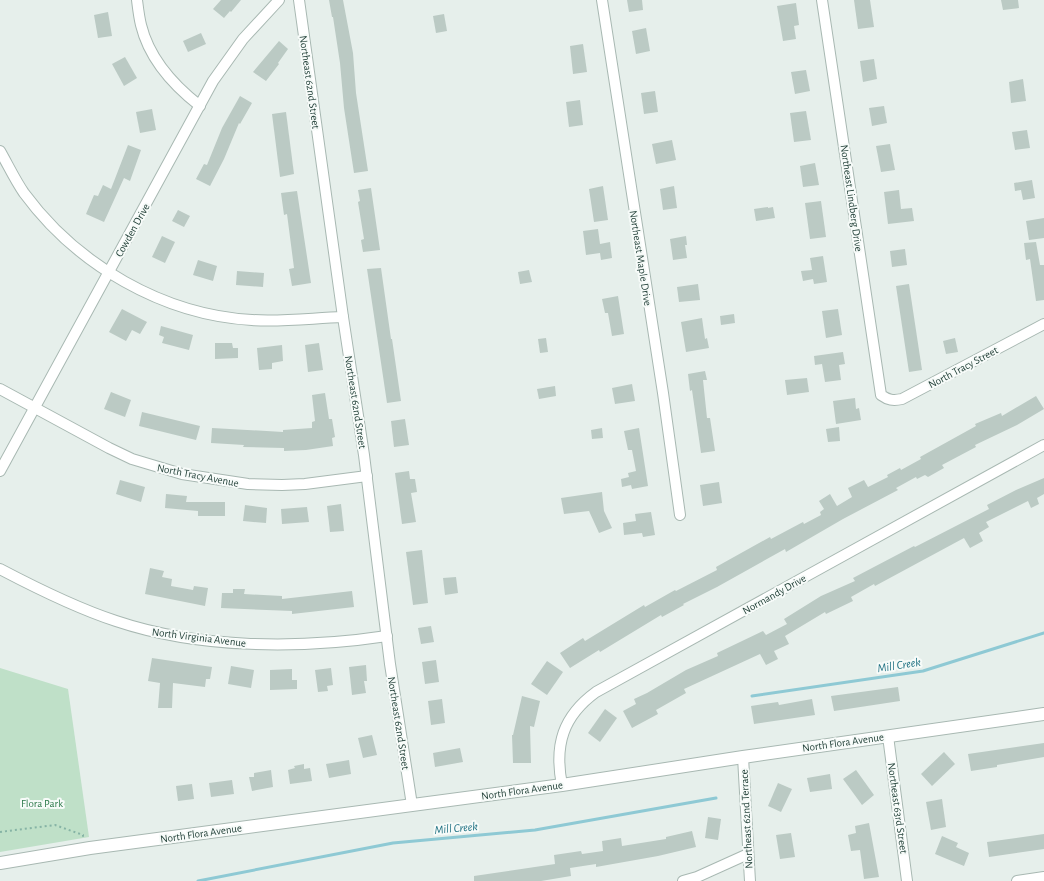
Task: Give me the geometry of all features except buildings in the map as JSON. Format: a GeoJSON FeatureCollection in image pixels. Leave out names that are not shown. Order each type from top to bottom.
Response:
{"type":"FeatureCollection","features":[{"type":"Feature","properties":{"kind":"street"},"geometry":{"type":"LineString","coordinates":[[137,0],[141,24],[153,54],[176,86],[200,106]]}},
{"type":"Feature","properties":{"kind":"street","name":"Cowden Drive"},"geometry":{"type":"LineString","coordinates":[[0,472],[214,81],[243,39],[279,0]]}},
{"type":"Feature","properties":{"kind":"street","name":"Northeast 62nd Street"},"geometry":{"type":"LineString","coordinates":[[299,0],[343,317],[367,476],[387,636],[412,805]]}},
{"type":"Feature","properties":{"kind":"street","name":"Northeast Maple Drive"},"geometry":{"type":"LineString","coordinates":[[602,0],[663,393],[680,515]]}},
{"type":"Feature","properties":{"kind":"street","name":"Northeast Lindberg Drive"},"geometry":{"type":"LineString","coordinates":[[822,0],[881,395]]}},
{"type":"Feature","properties":{"kind":"street"},"geometry":{"type":"LineString","coordinates":[[0,151],[21,187],[42,215],[64,238],[89,259],[136,288],[166,302],[221,317],[282,321],[343,317]]}},
{"type":"Feature","properties":{"kind":"street","name":"North Tracy Street"},"geometry":{"type":"LineString","coordinates":[[881,395],[887,400],[895,401],[902,399],[1044,324]]}},
{"type":"Feature","properties":{"kind":"street","name":"North Tracy Avenue"},"geometry":{"type":"LineString","coordinates":[[0,389],[109,448],[132,458],[182,474],[248,484],[282,485],[305,484],[367,476]]}},
{"type":"Feature","properties":{"kind":"street","name":"Normandy Drive"},"geometry":{"type":"LineString","coordinates":[[562,785],[559,769],[559,755],[562,735],[576,710],[585,700],[596,692],[1044,445]]}},
{"type":"Feature","properties":{"kind":"street","name":"North Virginia Avenue"},"geometry":{"type":"LineString","coordinates":[[0,569],[44,592],[85,610],[144,630],[172,636],[271,645],[336,643],[387,636]]}},
{"type":"Feature","properties":{"kind":"street","name":"North Flora Avenue"},"geometry":{"type":"LineString","coordinates":[[0,863],[90,848],[562,785],[743,757],[1044,714]]}},
{"type":"Feature","properties":{"kind":"street","name":"Northeast 63rd Street"},"geometry":{"type":"LineString","coordinates":[[888,736],[907,881]]}},
{"type":"Feature","properties":{"kind":"street","name":"Northeast 62nd Terrace"},"geometry":{"type":"LineString","coordinates":[[743,757],[750,881]]}},
{"type":"Feature","properties":{"kind":"street"},"geometry":{"type":"LineString","coordinates":[[683,881],[697,877],[748,854]]}},
{"type":"Feature","properties":{"kind":"street"},"geometry":{"type":"LineString","coordinates":[[1017,881],[1044,877]]}},
{"type":"Feature","properties":{"kind":"path"},"geometry":{"type":"LineString","coordinates":[[0,832],[55,825],[82,835],[84,841]]}},
{"type":"Feature","properties":{"kind":"green space","name":"Flora Park"},"geometry":{"type":"Polygon","coordinates":[[[0,668],[68,689],[89,837],[0,852],[0,668]]]}},
{"type":"Feature","properties":{"kind":"waterway","name":"Mill Creek"},"geometry":{"type":"LineString","coordinates":[[752,696],[923,671],[1044,633]]}},
{"type":"Feature","properties":{"kind":"waterway","name":"Mill Creek"},"geometry":{"type":"LineString","coordinates":[[198,881],[393,843],[535,830],[716,798]]}}]}
